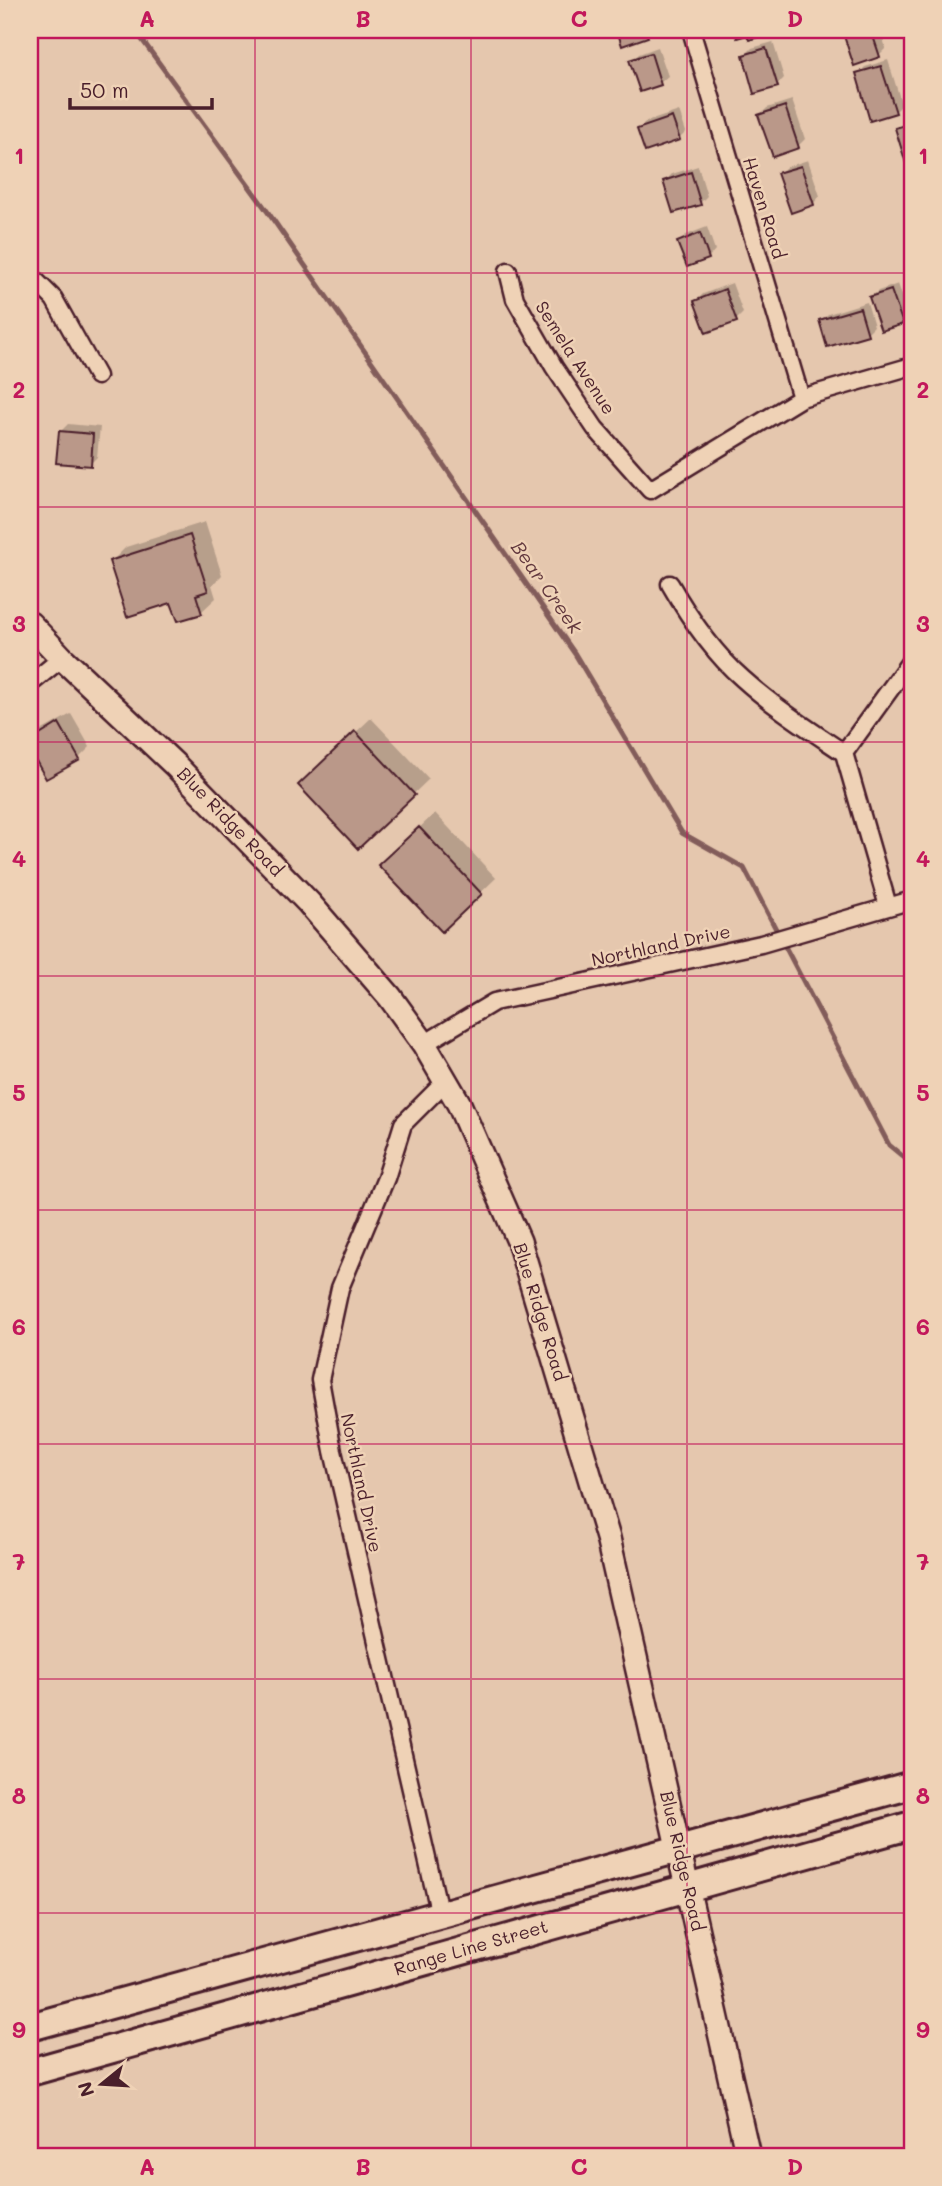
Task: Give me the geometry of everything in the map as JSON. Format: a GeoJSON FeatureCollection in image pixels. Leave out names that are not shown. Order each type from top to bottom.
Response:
{"type":"FeatureCollection","features":[{"type":"Feature","properties":{"kind":"main road"},"geometry":{"type":"LineString","coordinates":[[30,2027],[912,1785]]}},
{"type":"Feature","properties":{"kind":"main road","name":"Range Line Street"},"geometry":{"type":"LineString","coordinates":[[30,2072],[912,1825]]}},
{"type":"Feature","properties":{"kind":"street","name":"Haven Road"},"geometry":{"type":"LineString","coordinates":[[691,30],[801,398]]}},
{"type":"Feature","properties":{"kind":"street","name":"Semela Avenue"},"geometry":{"type":"LineString","coordinates":[[508,271],[515,299],[554,368],[595,428],[650,490],[801,398]]}},
{"type":"Feature","properties":{"kind":"street"},"geometry":{"type":"LineString","coordinates":[[30,275],[54,299],[97,376]]}},
{"type":"Feature","properties":{"kind":"street"},"geometry":{"type":"LineString","coordinates":[[801,398],[912,366]]}},
{"type":"Feature","properties":{"kind":"street"},"geometry":{"type":"LineString","coordinates":[[670,584],[707,641],[742,679],[800,724],[844,753],[888,906]]}},
{"type":"Feature","properties":{"kind":"street","name":"Blue Ridge Road"},"geometry":{"type":"LineString","coordinates":[[30,624],[174,764],[309,903],[390,998],[424,1044],[470,1127],[523,1254],[608,1538],[748,2156]]}},
{"type":"Feature","properties":{"kind":"street"},"geometry":{"type":"LineString","coordinates":[[30,684],[62,658]]}},
{"type":"Feature","properties":{"kind":"street"},"geometry":{"type":"LineString","coordinates":[[844,753],[912,659]]}},
{"type":"Feature","properties":{"kind":"street","name":"Northland Drive"},"geometry":{"type":"LineString","coordinates":[[424,1044],[494,1002],[761,944],[912,900]]}},
{"type":"Feature","properties":{"kind":"street","name":"Northland Drive"},"geometry":{"type":"LineString","coordinates":[[440,1915],[332,1451],[320,1380],[340,1288],[386,1178],[402,1125],[446,1081]]}},
{"type":"Feature","properties":{"kind":"building"},"geometry":{"type":"Polygon","coordinates":[[[617,30],[645,30],[648,37],[622,46],[617,30]]]}},
{"type":"Feature","properties":{"kind":"building"},"geometry":{"type":"Polygon","coordinates":[[[734,30],[759,30],[761,36],[749,40],[747,35],[737,38],[734,30]]]}},
{"type":"Feature","properties":{"kind":"building"},"geometry":{"type":"Polygon","coordinates":[[[842,30],[871,30],[880,57],[854,66],[842,30]]]}},
{"type":"Feature","properties":{"kind":"building"},"geometry":{"type":"Polygon","coordinates":[[[766,48],[778,87],[754,94],[743,55],[766,48]]]}},
{"type":"Feature","properties":{"kind":"building"},"geometry":{"type":"Polygon","coordinates":[[[651,53],[661,85],[640,92],[629,60],[651,53]]]}},
{"type":"Feature","properties":{"kind":"building"},"geometry":{"type":"Polygon","coordinates":[[[881,66],[896,113],[870,121],[856,73],[881,66]]]}},
{"type":"Feature","properties":{"kind":"building"},"geometry":{"type":"Polygon","coordinates":[[[785,106],[799,148],[773,157],[758,115],[785,106]]]}},
{"type":"Feature","properties":{"kind":"building"},"geometry":{"type":"Polygon","coordinates":[[[672,117],[680,140],[645,152],[637,129],[672,117]]]}},
{"type":"Feature","properties":{"kind":"building"},"geometry":{"type":"Polygon","coordinates":[[[912,123],[912,175],[910,176],[895,128],[912,123]]]}},
{"type":"Feature","properties":{"kind":"building"},"geometry":{"type":"Polygon","coordinates":[[[801,166],[814,205],[791,213],[777,173],[801,166]]]}},
{"type":"Feature","properties":{"kind":"building"},"geometry":{"type":"Polygon","coordinates":[[[691,172],[701,205],[673,213],[663,181],[691,172]]]}},
{"type":"Feature","properties":{"kind":"building"},"geometry":{"type":"Polygon","coordinates":[[[700,233],[709,259],[687,267],[677,242],[700,233]]]}},
{"type":"Feature","properties":{"kind":"building"},"geometry":{"type":"Polygon","coordinates":[[[725,289],[737,322],[706,333],[694,301],[725,289]]]}},
{"type":"Feature","properties":{"kind":"building"},"geometry":{"type":"Polygon","coordinates":[[[891,290],[903,324],[881,331],[869,297],[891,290]]]}},
{"type":"Feature","properties":{"kind":"building"},"geometry":{"type":"Polygon","coordinates":[[[860,308],[868,335],[827,347],[819,320],[860,308]]]}},
{"type":"Feature","properties":{"kind":"building"},"geometry":{"type":"Polygon","coordinates":[[[59,431],[93,434],[91,466],[56,463],[59,431]]]}},
{"type":"Feature","properties":{"kind":"building"},"geometry":{"type":"Polygon","coordinates":[[[190,535],[208,591],[196,595],[202,614],[178,621],[171,603],[127,617],[109,561],[190,535]]]}},
{"type":"Feature","properties":{"kind":"building"},"geometry":{"type":"Polygon","coordinates":[[[59,723],[80,760],[46,779],[30,750],[30,741],[59,723]]]}},
{"type":"Feature","properties":{"kind":"building"},"geometry":{"type":"Polygon","coordinates":[[[355,731],[415,795],[358,849],[298,785],[355,731]]]}},
{"type":"Feature","properties":{"kind":"building"},"geometry":{"type":"Polygon","coordinates":[[[419,827],[482,894],[442,932],[378,865],[419,827]]]}},
{"type":"Feature","properties":{"kind":"waterway","name":"Bear Creek"},"geometry":{"type":"LineString","coordinates":[[135,30],[265,208],[575,654],[682,833],[744,868],[889,1145],[912,1164]]}}]}
